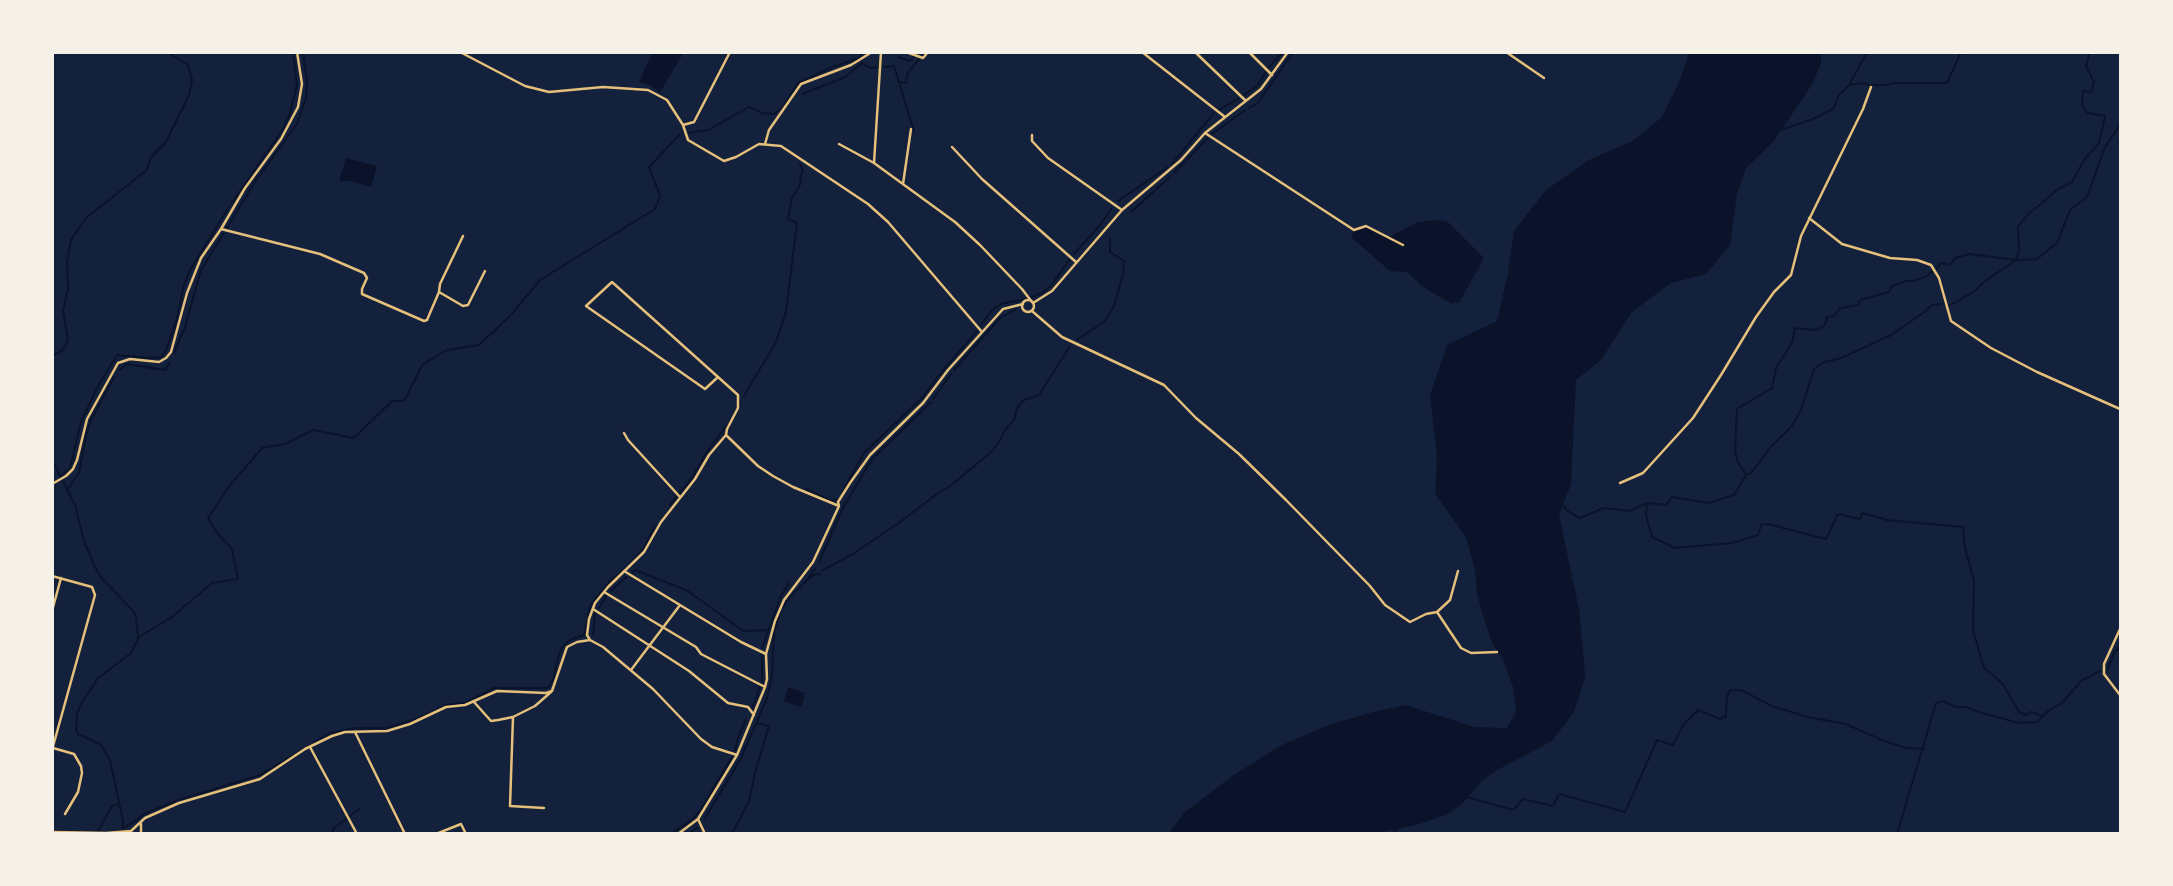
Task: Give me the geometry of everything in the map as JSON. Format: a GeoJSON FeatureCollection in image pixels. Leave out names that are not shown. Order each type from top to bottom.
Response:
{"type":"FeatureCollection","features":[{"type":"Feature","properties":{"kind":"street"},"geometry":{"type":"LineString","coordinates":[[54,483],[66,476],[77,460],[87,419],[118,363],[130,359],[159,362],[171,352],[193,278],[201,258],[245,188],[281,140],[298,107],[302,84],[297,52]]}},
{"type":"Feature","properties":{"kind":"street"},"geometry":{"type":"LineString","coordinates":[[460,52],[525,86],[549,92],[602,87],[648,90],[667,100],[684,125],[688,140],[724,161],[736,158],[759,144],[781,146],[868,204],[888,222],[982,332]]}},
{"type":"Feature","properties":{"kind":"street"},"geometry":{"type":"LineString","coordinates":[[684,125],[694,122],[730,52]]}},
{"type":"Feature","properties":{"kind":"street"},"geometry":{"type":"LineString","coordinates":[[765,144],[770,130],[801,84],[851,65],[872,52]]}},
{"type":"Feature","properties":{"kind":"street"},"geometry":{"type":"LineString","coordinates":[[874,163],[881,52]]}},
{"type":"Feature","properties":{"kind":"street"},"geometry":{"type":"LineString","coordinates":[[906,52],[923,58],[928,52]]}},
{"type":"Feature","properties":{"kind":"street"},"geometry":{"type":"LineString","coordinates":[[1142,52],[1225,118]]}},
{"type":"Feature","properties":{"kind":"street"},"geometry":{"type":"LineString","coordinates":[[1195,52],[1246,101]]}},
{"type":"Feature","properties":{"kind":"street"},"geometry":{"type":"LineString","coordinates":[[1249,52],[1272,75]]}},
{"type":"Feature","properties":{"kind":"street"},"geometry":{"type":"LineString","coordinates":[[678,834],[698,819],[737,755],[755,716],[765,687],[767,678],[766,654],[775,621],[784,600],[813,562],[839,506],[838,502],[870,455],[918,408],[948,370],[1003,309],[1028,301],[1032,302],[1052,291],[1122,210],[1181,160],[1205,133],[1261,89],[1288,52]]}},
{"type":"Feature","properties":{"kind":"street"},"geometry":{"type":"LineString","coordinates":[[1506,52],[1544,78]]}},
{"type":"Feature","properties":{"kind":"street"},"geometry":{"type":"LineString","coordinates":[[1620,483],[1643,473],[1693,418],[1722,375],[1756,317],[1774,292],[1791,275],[1801,236],[1837,164],[1871,87]]}},
{"type":"Feature","properties":{"kind":"street"},"geometry":{"type":"LineString","coordinates":[[903,184],[911,129]]}},
{"type":"Feature","properties":{"kind":"street"},"geometry":{"type":"LineString","coordinates":[[1205,133],[1283,186],[1354,230],[1366,226],[1403,245]]}},
{"type":"Feature","properties":{"kind":"street"},"geometry":{"type":"LineString","coordinates":[[1032,135],[1032,141],[1048,158],[1122,210]]}},
{"type":"Feature","properties":{"kind":"street"},"geometry":{"type":"LineString","coordinates":[[839,144],[874,163],[955,222],[1022,289],[1032,302],[1032,311]]}},
{"type":"Feature","properties":{"kind":"street"},"geometry":{"type":"LineString","coordinates":[[952,148],[982,179],[1076,262]]}},
{"type":"Feature","properties":{"kind":"street"},"geometry":{"type":"LineString","coordinates":[[1809,218],[1842,244],[1890,258],[1917,260],[1931,265],[1939,278],[1951,320],[1991,348],[2037,372],[2120,409]]}},
{"type":"Feature","properties":{"kind":"street"},"geometry":{"type":"LineString","coordinates":[[221,229],[320,254],[364,273],[367,278],[362,294],[424,321],[427,320],[439,292],[440,284],[463,236]]}},
{"type":"Feature","properties":{"kind":"street"},"geometry":{"type":"LineString","coordinates":[[439,292],[466,306],[484,271]]}},
{"type":"Feature","properties":{"kind":"street"},"geometry":{"type":"LineString","coordinates":[[718,377],[705,389],[586,306],[612,282],[718,377],[738,395],[738,408],[727,429],[726,436],[709,455],[695,479],[661,522],[644,552],[604,592],[589,619],[587,635],[590,640],[603,647],[667,702],[701,739],[712,747],[737,755]]}},
{"type":"Feature","properties":{"kind":"street"},"geometry":{"type":"LineString","coordinates":[[1023,304],[1024,311],[1032,311],[1062,337],[1164,386],[1196,418],[1239,454],[1286,500],[1370,586],[1385,605],[1410,622],[1426,614],[1437,612],[1450,600],[1458,571]]}},
{"type":"Feature","properties":{"kind":"street"},"geometry":{"type":"LineString","coordinates":[[624,432],[628,440],[680,497]]}},
{"type":"Feature","properties":{"kind":"street"},"geometry":{"type":"LineString","coordinates":[[726,436],[758,466],[773,476],[793,487],[839,506]]}},
{"type":"Feature","properties":{"kind":"street"},"geometry":{"type":"LineString","coordinates":[[624,571],[741,642],[766,654]]}},
{"type":"Feature","properties":{"kind":"street"},"geometry":{"type":"LineString","coordinates":[[52,576],[92,587],[95,595],[53,749],[74,754],[81,766],[82,774],[78,792],[65,814]]}},
{"type":"Feature","properties":{"kind":"street"},"geometry":{"type":"LineString","coordinates":[[52,610],[61,578]]}},
{"type":"Feature","properties":{"kind":"street"},"geometry":{"type":"LineString","coordinates":[[604,592],[696,647],[701,654],[765,687]]}},
{"type":"Feature","properties":{"kind":"street"},"geometry":{"type":"LineString","coordinates":[[630,670],[650,647],[680,605]]}},
{"type":"Feature","properties":{"kind":"street"},"geometry":{"type":"LineString","coordinates":[[593,609],[689,671],[728,703],[748,707],[755,716]]}},
{"type":"Feature","properties":{"kind":"street"},"geometry":{"type":"LineString","coordinates":[[1437,612],[1461,648],[1471,653],[1497,652]]}},
{"type":"Feature","properties":{"kind":"street"},"geometry":{"type":"LineString","coordinates":[[2120,629],[2104,664],[2104,674],[2120,696]]}},
{"type":"Feature","properties":{"kind":"street"},"geometry":{"type":"LineString","coordinates":[[474,702],[491,720],[513,716],[536,706],[552,691],[567,647],[577,642],[590,640]]}},
{"type":"Feature","properties":{"kind":"street"},"geometry":{"type":"LineString","coordinates":[[52,832],[129,832],[141,824],[145,818],[179,803],[260,779],[310,747],[332,736],[355,732],[387,731],[410,724],[446,707],[474,702],[497,691],[538,694],[552,691]]}},
{"type":"Feature","properties":{"kind":"street"},"geometry":{"type":"LineString","coordinates":[[513,716],[510,806],[544,808]]}},
{"type":"Feature","properties":{"kind":"street"},"geometry":{"type":"LineString","coordinates":[[355,732],[405,834]]}},
{"type":"Feature","properties":{"kind":"street"},"geometry":{"type":"LineString","coordinates":[[310,747],[356,834]]}},
{"type":"Feature","properties":{"kind":"street"},"geometry":{"type":"LineString","coordinates":[[698,819],[704,834]]}},
{"type":"Feature","properties":{"kind":"street"},"geometry":{"type":"LineString","coordinates":[[141,824],[141,834]]}},
{"type":"Feature","properties":{"kind":"street"},"geometry":{"type":"LineString","coordinates":[[436,834],[461,824],[466,834]]}},
{"type":"Feature","properties":{"kind":"water"},"geometry":{"type":"Polygon","coordinates":[[[652,53],[681,53],[682,55],[660,93],[650,85],[639,82],[652,53]]]}},
{"type":"Feature","properties":{"kind":"water"},"geometry":{"type":"Polygon","coordinates":[[[1689,53],[1821,53],[1821,63],[1813,83],[1774,141],[1746,168],[1737,194],[1730,245],[1706,274],[1671,283],[1632,312],[1601,360],[1576,380],[1571,484],[1559,515],[1579,609],[1584,661],[1585,678],[1574,712],[1552,741],[1497,770],[1482,781],[1461,805],[1446,815],[1416,825],[1371,834],[1168,834],[1185,812],[1235,774],[1282,745],[1328,725],[1406,705],[1474,727],[1507,728],[1516,712],[1513,687],[1503,660],[1493,645],[1483,616],[1477,593],[1475,570],[1466,537],[1435,494],[1437,457],[1430,395],[1447,345],[1497,321],[1508,273],[1514,231],[1546,190],[1589,160],[1634,140],[1662,117],[1680,80],[1689,53]]]}},
{"type":"Feature","properties":{"kind":"water"},"geometry":{"type":"Polygon","coordinates":[[[346,158],[377,166],[371,187],[351,181],[339,181],[346,158]]]}},
{"type":"Feature","properties":{"kind":"water"},"geometry":{"type":"Polygon","coordinates":[[[1437,220],[1448,222],[1484,258],[1459,303],[1451,302],[1420,284],[1407,272],[1390,271],[1351,237],[1354,230],[1366,226],[1389,237],[1418,222],[1437,220]]]}},
{"type":"Feature","properties":{"kind":"water"},"geometry":{"type":"Polygon","coordinates":[[[788,687],[805,693],[800,707],[784,701],[788,687]]]}},
{"type":"Feature","properties":{"kind":"waterway"},"geometry":{"type":"LineString","coordinates":[[52,356],[63,350],[68,340],[63,311],[68,289],[67,262],[71,240],[87,217],[147,170],[151,157],[166,142],[189,95],[192,80],[188,65],[167,52]]}},
{"type":"Feature","properties":{"kind":"waterway"},"geometry":{"type":"LineString","coordinates":[[232,203],[283,129],[290,113],[297,85],[293,52]]}},
{"type":"Feature","properties":{"kind":"waterway"},"geometry":{"type":"LineString","coordinates":[[227,228],[254,183],[297,124],[306,98],[307,82],[303,52]]}},
{"type":"Feature","properties":{"kind":"waterway"},"geometry":{"type":"LineString","coordinates":[[689,133],[708,130],[749,107],[762,113],[774,114],[782,108],[798,83],[833,67],[859,58],[863,52]]}},
{"type":"Feature","properties":{"kind":"waterway"},"geometry":{"type":"LineString","coordinates":[[898,57],[910,61],[918,52]]}},
{"type":"Feature","properties":{"kind":"waterway"},"geometry":{"type":"LineString","coordinates":[[898,82],[906,83],[907,74],[925,52]]}},
{"type":"Feature","properties":{"kind":"waterway"},"geometry":{"type":"LineString","coordinates":[[1269,67],[1283,52]]}},
{"type":"Feature","properties":{"kind":"waterway"},"geometry":{"type":"LineString","coordinates":[[1249,108],[1258,103],[1293,52]]}},
{"type":"Feature","properties":{"kind":"waterway"},"geometry":{"type":"LineString","coordinates":[[1849,85],[1867,52]]}},
{"type":"Feature","properties":{"kind":"waterway"},"geometry":{"type":"LineString","coordinates":[[1781,130],[1813,119],[1833,109],[1839,95],[1849,85],[1863,83],[1869,85],[1947,83],[1961,52]]}},
{"type":"Feature","properties":{"kind":"waterway"},"geometry":{"type":"LineString","coordinates":[[1936,269],[1941,263],[1950,265],[1955,258],[1969,254],[2016,260],[2019,250],[2018,227],[2029,213],[2055,191],[2072,182],[2084,160],[2099,143],[2105,116],[2088,113],[2082,106],[2083,91],[2091,92],[2094,82],[2086,66],[2090,52]]}},
{"type":"Feature","properties":{"kind":"waterway"},"geometry":{"type":"LineString","coordinates":[[802,94],[845,77],[862,63],[870,68],[879,67]]}},
{"type":"Feature","properties":{"kind":"waterway"},"geometry":{"type":"LineString","coordinates":[[884,67],[894,66],[914,131]]}},
{"type":"Feature","properties":{"kind":"waterway"},"geometry":{"type":"LineString","coordinates":[[1244,95],[1257,86],[1266,72]]}},
{"type":"Feature","properties":{"kind":"waterway"},"geometry":{"type":"LineString","coordinates":[[1219,110],[1240,98]]}},
{"type":"Feature","properties":{"kind":"waterway"},"geometry":{"type":"LineString","coordinates":[[1212,134],[1245,110]]}},
{"type":"Feature","properties":{"kind":"waterway"},"geometry":{"type":"LineString","coordinates":[[1172,164],[1214,113]]}},
{"type":"Feature","properties":{"kind":"waterway"},"geometry":{"type":"LineString","coordinates":[[1949,306],[1975,291],[1984,282],[2016,260],[2037,259],[2057,243],[2070,210],[2087,197],[2105,147],[2120,125]]}},
{"type":"Feature","properties":{"kind":"waterway"},"geometry":{"type":"LineString","coordinates":[[122,834],[123,821],[110,760],[100,744],[78,734],[76,730],[77,714],[81,704],[98,678],[131,653],[139,637],[172,617],[212,583],[238,579],[232,549],[217,533],[208,518],[230,485],[262,448],[285,444],[313,430],[354,438],[392,401],[404,401],[423,364],[447,350],[479,345],[510,316],[540,280],[655,209],[660,196],[649,167],[680,134]]}},
{"type":"Feature","properties":{"kind":"waterway"},"geometry":{"type":"LineString","coordinates":[[1174,173],[1208,138]]}},
{"type":"Feature","properties":{"kind":"waterway"},"geometry":{"type":"LineString","coordinates":[[744,396],[776,342],[786,312],[797,223],[788,219],[792,198],[801,183],[800,177],[803,171],[800,164]]}},
{"type":"Feature","properties":{"kind":"waterway"},"geometry":{"type":"LineString","coordinates":[[1118,201],[1168,167]]}},
{"type":"Feature","properties":{"kind":"waterway"},"geometry":{"type":"LineString","coordinates":[[1131,212],[1171,176]]}},
{"type":"Feature","properties":{"kind":"waterway"},"geometry":{"type":"LineString","coordinates":[[60,476],[70,469],[81,422],[97,388],[117,355],[161,357],[166,350],[176,322],[184,285],[190,270],[229,207]]}},
{"type":"Feature","properties":{"kind":"waterway"},"geometry":{"type":"LineString","coordinates":[[1074,254],[1100,225],[1112,208]]}},
{"type":"Feature","properties":{"kind":"waterway"},"geometry":{"type":"LineString","coordinates":[[174,353],[185,327],[201,270],[224,233]]}},
{"type":"Feature","properties":{"kind":"waterway"},"geometry":{"type":"LineString","coordinates":[[1077,340],[1105,321],[1114,306],[1123,274],[1124,261],[1110,252],[1110,238]]}},
{"type":"Feature","properties":{"kind":"waterway"},"geometry":{"type":"LineString","coordinates":[[1032,297],[1042,293],[1051,286],[1069,260]]}},
{"type":"Feature","properties":{"kind":"waterway"},"geometry":{"type":"LineString","coordinates":[[1562,505],[1569,512],[1580,518],[1604,508],[1630,511],[1647,503],[1666,505],[1672,497],[1709,503],[1734,495],[1746,475],[1737,460],[1735,450],[1737,409],[1772,388],[1776,368],[1792,343],[1795,328],[1817,330],[1825,325],[1827,317],[1834,316],[1840,308],[1858,305],[1860,300],[1889,292],[1892,286],[1906,281],[1914,281],[1927,276],[1932,271]]}},
{"type":"Feature","properties":{"kind":"waterway"},"geometry":{"type":"LineString","coordinates":[[1417,279],[1420,284],[1452,303]]}},
{"type":"Feature","properties":{"kind":"waterway"},"geometry":{"type":"LineString","coordinates":[[981,325],[992,310],[1001,304],[1025,299]]}},
{"type":"Feature","properties":{"kind":"waterway"},"geometry":{"type":"LineString","coordinates":[[1746,475],[1751,473],[1770,448],[1791,427],[1801,410],[1814,369],[1824,362],[1841,358],[1891,335],[1932,305],[1942,304]]}},
{"type":"Feature","properties":{"kind":"waterway"},"geometry":{"type":"LineString","coordinates":[[954,370],[1000,318],[1016,309]]}},
{"type":"Feature","properties":{"kind":"waterway"},"geometry":{"type":"LineString","coordinates":[[842,493],[864,453],[922,398],[977,331]]}},
{"type":"Feature","properties":{"kind":"waterway"},"geometry":{"type":"LineString","coordinates":[[823,570],[853,554],[900,522],[949,487],[991,452],[1014,420],[1017,408],[1024,400],[1039,395],[1070,346]]}},
{"type":"Feature","properties":{"kind":"waterway"},"geometry":{"type":"LineString","coordinates":[[120,370],[126,364],[165,370],[170,362]]}},
{"type":"Feature","properties":{"kind":"waterway"},"geometry":{"type":"LineString","coordinates":[[933,399],[951,374]]}},
{"type":"Feature","properties":{"kind":"waterway"},"geometry":{"type":"LineString","coordinates":[[67,490],[79,473],[86,435],[91,420],[114,377]]}},
{"type":"Feature","properties":{"kind":"waterway"},"geometry":{"type":"LineString","coordinates":[[737,411],[740,407],[740,402]]}},
{"type":"Feature","properties":{"kind":"waterway"},"geometry":{"type":"LineString","coordinates":[[819,562],[843,508],[872,459],[931,402]]}},
{"type":"Feature","properties":{"kind":"waterway"},"geometry":{"type":"LineString","coordinates":[[670,505],[692,478],[706,453],[730,421]]}},
{"type":"Feature","properties":{"kind":"waterway"},"geometry":{"type":"LineString","coordinates":[[52,460],[75,505],[84,541],[95,567],[100,576],[133,611],[136,617],[138,637]]}},
{"type":"Feature","properties":{"kind":"waterway"},"geometry":{"type":"LineString","coordinates":[[806,489],[831,501],[840,498]]}},
{"type":"Feature","properties":{"kind":"waterway"},"geometry":{"type":"LineString","coordinates":[[1647,503],[1646,515],[1652,537],[1675,548],[1732,543],[1758,535],[1761,525],[1768,524],[1826,539],[1838,514],[1860,519],[1862,513],[1887,520],[1963,527],[1965,548],[1974,581],[1973,630],[1984,668],[2003,684],[2019,712],[2025,715],[2031,712],[2042,716]]}},
{"type":"Feature","properties":{"kind":"waterway"},"geometry":{"type":"LineString","coordinates":[[123,827],[131,824],[144,814],[178,800],[260,775],[330,733],[356,728],[386,728],[419,718],[446,705],[467,702],[494,688],[548,688],[554,678],[562,647],[570,640],[584,635],[590,606],[611,580],[629,565],[644,548],[654,527]]}},
{"type":"Feature","properties":{"kind":"waterway"},"geometry":{"type":"LineString","coordinates":[[809,577],[815,569]]}},
{"type":"Feature","properties":{"kind":"waterway"},"geometry":{"type":"LineString","coordinates":[[632,573],[635,570],[688,591],[743,631],[768,630]]}},
{"type":"Feature","properties":{"kind":"waterway"},"geometry":{"type":"LineString","coordinates":[[705,818],[740,760],[767,698],[772,676],[774,631],[781,610],[789,598],[805,582],[813,575],[820,574]]}},
{"type":"Feature","properties":{"kind":"waterway"},"geometry":{"type":"LineString","coordinates":[[611,591],[626,577]]}},
{"type":"Feature","properties":{"kind":"waterway"},"geometry":{"type":"LineString","coordinates":[[762,648],[781,596],[789,583]]}},
{"type":"Feature","properties":{"kind":"waterway"},"geometry":{"type":"LineString","coordinates":[[599,608],[606,596]]}},
{"type":"Feature","properties":{"kind":"waterway"},"geometry":{"type":"LineString","coordinates":[[593,635],[595,614]]}},
{"type":"Feature","properties":{"kind":"waterway"},"geometry":{"type":"LineString","coordinates":[[2107,670],[2114,653],[2120,647]]}},
{"type":"Feature","properties":{"kind":"waterway"},"geometry":{"type":"LineString","coordinates":[[762,655],[762,683]]}},
{"type":"Feature","properties":{"kind":"waterway"},"geometry":{"type":"LineString","coordinates":[[1897,834],[1936,703],[1943,701],[1956,707],[1965,707],[2019,723],[2037,722],[2048,711],[2062,703],[2081,681],[2100,671]]}},
{"type":"Feature","properties":{"kind":"waterway"},"geometry":{"type":"LineString","coordinates":[[752,709],[760,687]]}},
{"type":"Feature","properties":{"kind":"waterway"},"geometry":{"type":"LineString","coordinates":[[1467,797],[1513,810],[1523,799],[1553,806],[1559,794],[1625,812],[1657,740],[1673,745],[1683,725],[1698,710],[1720,719],[1726,716],[1727,697],[1730,690],[1741,690],[1772,706],[1808,717],[1846,724],[1884,741],[1906,748],[1924,749]]}},
{"type":"Feature","properties":{"kind":"waterway"},"geometry":{"type":"LineString","coordinates":[[735,750],[746,719]]}},
{"type":"Feature","properties":{"kind":"waterway"},"geometry":{"type":"LineString","coordinates":[[732,834],[749,801],[769,726],[757,723]]}},
{"type":"Feature","properties":{"kind":"waterway"},"geometry":{"type":"LineString","coordinates":[[671,834],[693,819],[702,808],[732,757]]}},
{"type":"Feature","properties":{"kind":"waterway"},"geometry":{"type":"LineString","coordinates":[[98,831],[112,806],[119,804]]}},
{"type":"Feature","properties":{"kind":"waterway"},"geometry":{"type":"LineString","coordinates":[[332,834],[333,829],[359,809]]}},
{"type":"Feature","properties":{"kind":"waterway"},"geometry":{"type":"LineString","coordinates":[[1392,834],[1398,827]]}},
{"type":"Feature","properties":{"kind":"waterway"},"geometry":{"type":"LineString","coordinates":[[688,834],[697,828]]}}]}
